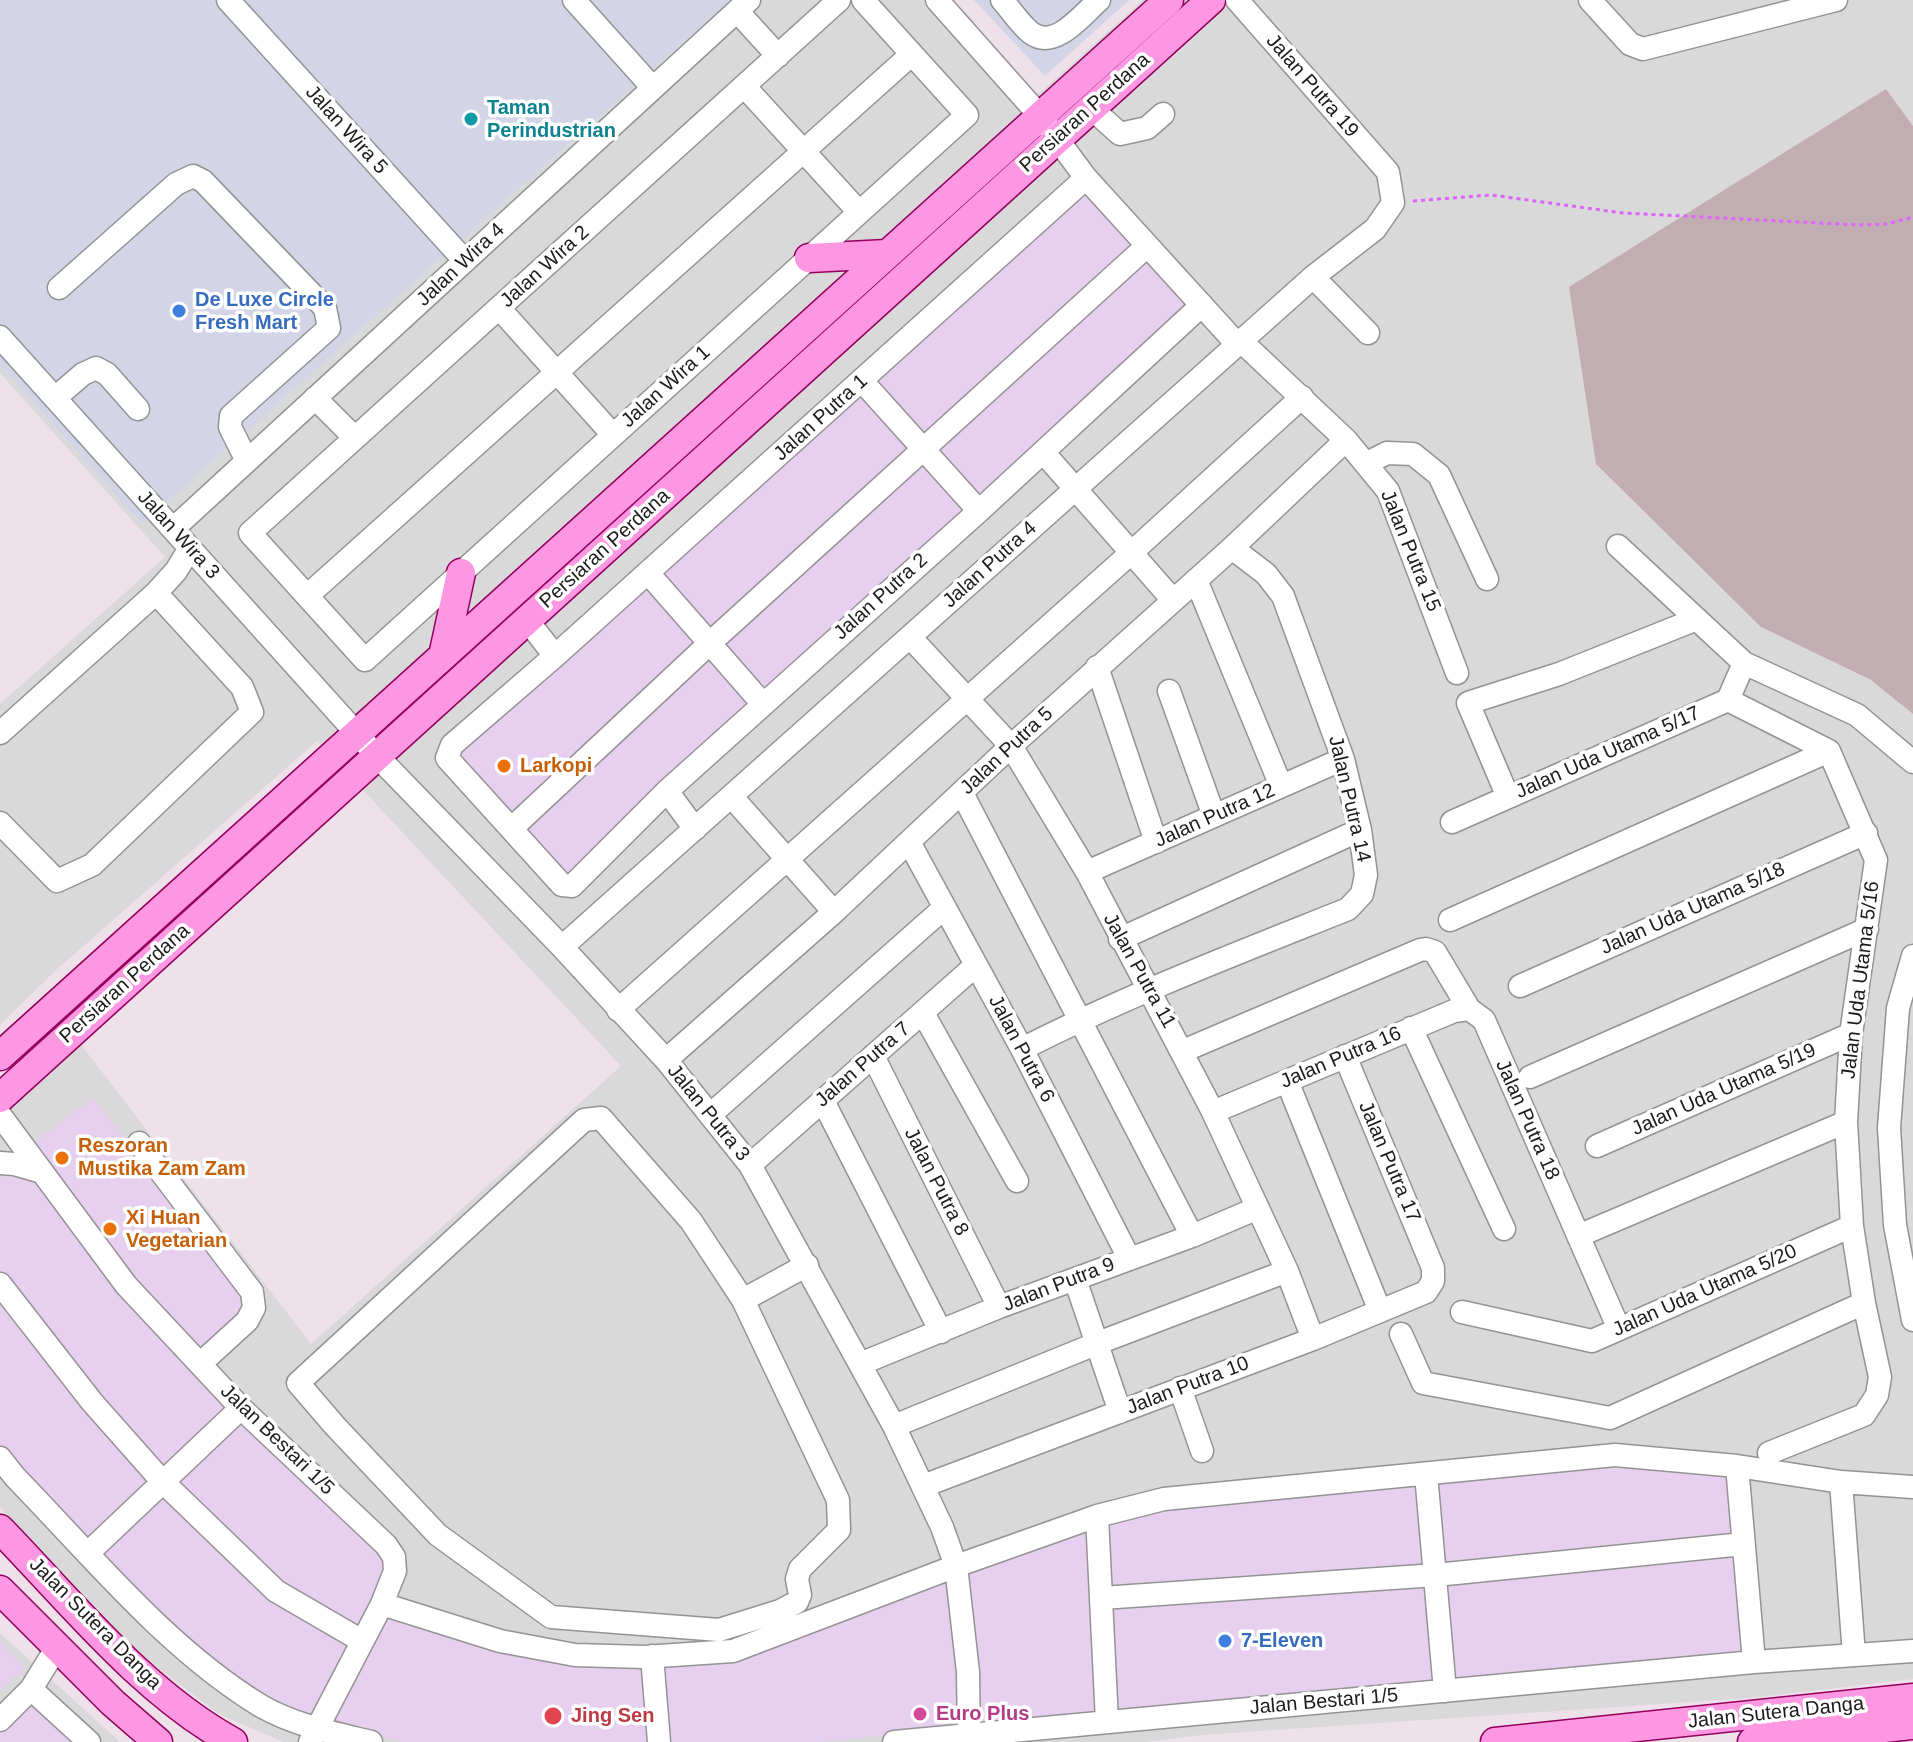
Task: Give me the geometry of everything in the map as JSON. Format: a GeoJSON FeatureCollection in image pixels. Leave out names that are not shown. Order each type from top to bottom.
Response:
{"type":"FeatureCollection","features":[{"type":"Feature","properties":{"kind":"main road","name":"Persiaran Perdana"},"geometry":{"type":"LineString","coordinates":[[0,1056],[1169,0]]}},
{"type":"Feature","properties":{"kind":"main road","name":"Persiaran Perdana"},"geometry":{"type":"LineString","coordinates":[[1,1111],[377,756],[1211,0]]}},
{"type":"Feature","properties":{"kind":"main road"},"geometry":{"type":"LineString","coordinates":[[809,258],[887,254]]}},
{"type":"Feature","properties":{"kind":"main road"},"geometry":{"type":"LineString","coordinates":[[443,656],[461,573]]}},
{"type":"Feature","properties":{"kind":"main road","name":"Jalan Sutera Danga"},"geometry":{"type":"LineString","coordinates":[[0,1529],[137,1671],[217,1738]]}},
{"type":"Feature","properties":{"kind":"main road"},"geometry":{"type":"LineString","coordinates":[[0,1590],[113,1703],[158,1742]]}},
{"type":"Feature","properties":{"kind":"main road","name":"Jalan Sutera Danga"},"geometry":{"type":"LineString","coordinates":[[1495,1742],[1913,1698]]}},
{"type":"Feature","properties":{"kind":"main road","name":"Jalan Sutera Danga"},"geometry":{"type":"LineString","coordinates":[[1752,1742],[1913,1725]]}},
{"type":"Feature","properties":{"kind":"street","name":"Jalan Wira 5"},"geometry":{"type":"LineString","coordinates":[[228,0],[465,261]]}},
{"type":"Feature","properties":{"kind":"street"},"geometry":{"type":"LineString","coordinates":[[574,0],[653,88]]}},
{"type":"Feature","properties":{"kind":"street","name":"Jalan Wira 2"},"geometry":{"type":"LineString","coordinates":[[307,596],[250,533],[839,0]]}},
{"type":"Feature","properties":{"kind":"street"},"geometry":{"type":"LineString","coordinates":[[307,596],[912,54],[863,0]]}},
{"type":"Feature","properties":{"kind":"street","name":"Jalan Putra 15"},"geometry":{"type":"LineString","coordinates":[[937,0],[1040,116],[1086,178],[1147,246],[1239,342],[1302,397],[1367,463],[1388,491],[1457,673]]}},
{"type":"Feature","properties":{"kind":"street"},"geometry":{"type":"LineString","coordinates":[[1002,0],[1033,35],[1049,38],[1063,33],[1099,0]]}},
{"type":"Feature","properties":{"kind":"street","name":"Jalan Putra 19"},"geometry":{"type":"LineString","coordinates":[[1237,0],[1388,172],[1393,203]]}},
{"type":"Feature","properties":{"kind":"street"},"geometry":{"type":"LineString","coordinates":[[1590,0],[1630,44],[1643,49],[1836,0]]}},
{"type":"Feature","properties":{"kind":"street","name":"Jalan Wira 4"},"geometry":{"type":"LineString","coordinates":[[173,529],[743,6]]}},
{"type":"Feature","properties":{"kind":"street"},"geometry":{"type":"LineString","coordinates":[[743,6],[778,56]]}},
{"type":"Feature","properties":{"kind":"street","name":"Jalan Wira 1"},"geometry":{"type":"LineString","coordinates":[[307,596],[365,660],[967,115],[912,54]]}},
{"type":"Feature","properties":{"kind":"street"},"geometry":{"type":"LineString","coordinates":[[744,86],[859,212]]}},
{"type":"Feature","properties":{"kind":"street"},"geometry":{"type":"LineString","coordinates":[[1091,108],[1120,134],[1147,128],[1163,114]]}},
{"type":"Feature","properties":{"kind":"street"},"geometry":{"type":"LineString","coordinates":[[59,288],[176,184],[193,176],[203,181],[325,308],[329,328],[231,416],[230,427],[247,461]]}},
{"type":"Feature","properties":{"kind":"street","name":"Jalan Putra 1"},"geometry":{"type":"LineString","coordinates":[[511,829],[447,758],[452,745],[648,573],[1086,178]]}},
{"type":"Feature","properties":{"kind":"street","name":"Jalan Putra 4"},"geometry":{"type":"LineString","coordinates":[[562,947],[1239,342],[1313,277],[1375,229],[1393,203]]}},
{"type":"Feature","properties":{"kind":"street"},"geometry":{"type":"LineString","coordinates":[[511,829],[710,643],[1147,246]]}},
{"type":"Feature","properties":{"kind":"street"},"geometry":{"type":"LineString","coordinates":[[1313,277],[1368,333]]}},
{"type":"Feature","properties":{"kind":"street","name":"Jalan Putra 2"},"geometry":{"type":"LineString","coordinates":[[511,829],[562,885],[572,886],[667,791],[762,703],[979,511],[1202,305]]}},
{"type":"Feature","properties":{"kind":"street"},"geometry":{"type":"LineString","coordinates":[[499,308],[613,435]]}},
{"type":"Feature","properties":{"kind":"street","name":"Jalan Wira 3"},"geometry":{"type":"LineString","coordinates":[[0,337],[357,734]]}},
{"type":"Feature","properties":{"kind":"street"},"geometry":{"type":"LineString","coordinates":[[55,398],[83,374],[96,368],[107,374],[138,409]]}},
{"type":"Feature","properties":{"kind":"street"},"geometry":{"type":"LineString","coordinates":[[862,381],[979,511]]}},
{"type":"Feature","properties":{"kind":"street"},"geometry":{"type":"LineString","coordinates":[[618,1010],[1302,397]]}},
{"type":"Feature","properties":{"kind":"street"},"geometry":{"type":"LineString","coordinates":[[315,398],[355,438]]}},
{"type":"Feature","properties":{"kind":"street","name":"Jalan Putra 5"},"geometry":{"type":"LineString","coordinates":[[666,1060],[834,912],[1346,440]]}},
{"type":"Feature","properties":{"kind":"street"},"geometry":{"type":"LineString","coordinates":[[1043,452],[1172,599]]}},
{"type":"Feature","properties":{"kind":"street"},"geometry":{"type":"LineString","coordinates":[[1367,463],[1387,453],[1413,454],[1439,475],[1487,579]]}},
{"type":"Feature","properties":{"kind":"street"},"geometry":{"type":"LineString","coordinates":[[1618,546],[1744,663],[1857,715],[1913,762]]}},
{"type":"Feature","properties":{"kind":"street"},"geometry":{"type":"LineString","coordinates":[[0,733],[156,593],[176,571],[190,548]]}},
{"type":"Feature","properties":{"kind":"street","name":"Jalan Putra 14"},"geometry":{"type":"LineString","coordinates":[[1022,1049],[1149,989],[1348,909],[1362,894],[1366,875],[1360,830],[1343,759],[1283,596],[1266,574],[1232,548]]}},
{"type":"Feature","properties":{"kind":"street"},"geometry":{"type":"LineString","coordinates":[[648,573],[762,703]]}},
{"type":"Feature","properties":{"kind":"street"},"geometry":{"type":"LineString","coordinates":[[1196,580],[1281,786]]}},
{"type":"Feature","properties":{"kind":"street"},"geometry":{"type":"LineString","coordinates":[[0,823],[57,881],[92,865],[252,712],[242,687],[156,593]]}},
{"type":"Feature","properties":{"kind":"street"},"geometry":{"type":"LineString","coordinates":[[1508,797],[1468,703],[1559,674],[1697,619]]}},
{"type":"Feature","properties":{"kind":"street"},"geometry":{"type":"LineString","coordinates":[[527,620],[555,656]]}},
{"type":"Feature","properties":{"kind":"street","name":"Jalan Putra 11"},"geometry":{"type":"LineString","coordinates":[[910,637],[1011,746],[1087,872],[1213,1112],[1287,1271],[1313,1339]]}},
{"type":"Feature","properties":{"kind":"street"},"geometry":{"type":"LineString","coordinates":[[1744,663],[1728,700],[1829,751]]}},
{"type":"Feature","properties":{"kind":"street"},"geometry":{"type":"LineString","coordinates":[[1097,667],[1156,842]]}},
{"type":"Feature","properties":{"kind":"street"},"geometry":{"type":"LineString","coordinates":[[1169,691],[1214,816]]}},
{"type":"Feature","properties":{"kind":"street","name":"Jalan Uda Utama 5/17"},"geometry":{"type":"LineString","coordinates":[[1452,822],[1728,700]]}},
{"type":"Feature","properties":{"kind":"street","name":"Jalan Putra 3"},"geometry":{"type":"LineString","coordinates":[[357,734],[666,1060],[750,1165],[894,1426],[956,1566],[968,1672],[969,1739]]}},
{"type":"Feature","properties":{"kind":"street"},"geometry":{"type":"LineString","coordinates":[[1450,920],[1829,751]]}},
{"type":"Feature","properties":{"kind":"street","name":"Jalan Uda Utama 5/16"},"geometry":{"type":"LineString","coordinates":[[1769,1453],[1864,1415],[1877,1395],[1880,1377],[1852,1226],[1846,1122],[1851,1034],[1876,860],[1829,751]]}},
{"type":"Feature","properties":{"kind":"street","name":"Jalan Putra 12"},"geometry":{"type":"LineString","coordinates":[[1087,872],[1343,759]]}},
{"type":"Feature","properties":{"kind":"street"},"geometry":{"type":"LineString","coordinates":[[667,791],[695,829]]}},
{"type":"Feature","properties":{"kind":"street"},"geometry":{"type":"LineString","coordinates":[[962,793],[1192,1236]]}},
{"type":"Feature","properties":{"kind":"street"},"geometry":{"type":"LineString","coordinates":[[731,796],[834,912]]}},
{"type":"Feature","properties":{"kind":"street"},"geometry":{"type":"LineString","coordinates":[[1120,939],[1360,830]]}},
{"type":"Feature","properties":{"kind":"street","name":"Jalan Uda Utama 5/18"},"geometry":{"type":"LineString","coordinates":[[1520,986],[1866,833]]}},
{"type":"Feature","properties":{"kind":"street","name":"Jalan Putra 6"},"geometry":{"type":"LineString","coordinates":[[909,842],[1022,1049],[1129,1258]]}},
{"type":"Feature","properties":{"kind":"street"},"geometry":{"type":"LineString","coordinates":[[710,1115],[944,908]]}},
{"type":"Feature","properties":{"kind":"street"},"geometry":{"type":"LineString","coordinates":[[1530,1077],[1867,929]]}},
{"type":"Feature","properties":{"kind":"street","name":"Jalan Putra 18"},"geometry":{"type":"LineString","coordinates":[[1183,1051],[1426,949],[1439,956],[1469,1009],[1484,1020],[1619,1329]]}},
{"type":"Feature","properties":{"kind":"street"},"geometry":{"type":"LineString","coordinates":[[1913,956],[1898,1008],[1889,1128],[1895,1225],[1913,1320]]}},
{"type":"Feature","properties":{"kind":"street","name":"Jalan Putra 7"},"geometry":{"type":"LineString","coordinates":[[750,1165],[975,966]]}},
{"type":"Feature","properties":{"kind":"street","name":"Jalan Putra 16"},"geometry":{"type":"LineString","coordinates":[[1213,1112],[1411,1028],[1454,1011],[1469,1009]]}},
{"type":"Feature","properties":{"kind":"street"},"geometry":{"type":"LineString","coordinates":[[923,1013],[1017,1181]]}},
{"type":"Feature","properties":{"kind":"street"},"geometry":{"type":"LineString","coordinates":[[1411,1028],[1504,1229]]}},
{"type":"Feature","properties":{"kind":"street","name":"Jalan Uda Utama 5/19"},"geometry":{"type":"LineString","coordinates":[[1597,1146],[1851,1034]]}},
{"type":"Feature","properties":{"kind":"street","name":"Jalan Putra 8"},"geometry":{"type":"LineString","coordinates":[[873,1056],[999,1307]]}},
{"type":"Feature","properties":{"kind":"street","name":"Jalan Putra 17"},"geometry":{"type":"LineString","coordinates":[[1345,1056],[1433,1268]]}},
{"type":"Feature","properties":{"kind":"street"},"geometry":{"type":"LineString","coordinates":[[1287,1081],[1380,1311]]}},
{"type":"Feature","properties":{"kind":"street"},"geometry":{"type":"LineString","coordinates":[[823,1101],[941,1332]]}},
{"type":"Feature","properties":{"kind":"street"},"geometry":{"type":"LineString","coordinates":[[0,1153],[1,1111]]}},
{"type":"Feature","properties":{"kind":"street","name":"Jalan Bestari 1/5"},"geometry":{"type":"LineString","coordinates":[[1,1111],[126,1285],[241,1408],[386,1545],[394,1557],[395,1571],[382,1604],[312,1736]]}},
{"type":"Feature","properties":{"kind":"street"},"geometry":{"type":"LineString","coordinates":[[601,1118],[613,1130],[691,1221],[743,1300],[838,1500],[839,1530],[800,1569],[797,1602],[780,1611],[719,1630],[551,1617],[438,1535],[298,1383],[584,1120],[601,1118]]}},
{"type":"Feature","properties":{"kind":"street"},"geometry":{"type":"LineString","coordinates":[[1578,1236],[1846,1122]]}},
{"type":"Feature","properties":{"kind":"street"},"geometry":{"type":"LineString","coordinates":[[139,1143],[252,1292],[254,1308],[247,1321],[200,1364]]}},
{"type":"Feature","properties":{"kind":"street"},"geometry":{"type":"LineString","coordinates":[[0,1163],[42,1172]]}},
{"type":"Feature","properties":{"kind":"street","name":"Jalan Putra 9"},"geometry":{"type":"LineString","coordinates":[[860,1364],[1258,1208]]}},
{"type":"Feature","properties":{"kind":"street","name":"Jalan Uda Utama 5/20"},"geometry":{"type":"LineString","coordinates":[[1462,1312],[1592,1341],[1852,1226]]}},
{"type":"Feature","properties":{"kind":"street"},"geometry":{"type":"LineString","coordinates":[[743,1300],[807,1265]]}},
{"type":"Feature","properties":{"kind":"street","name":"Jalan Putra 10"},"geometry":{"type":"LineString","coordinates":[[923,1486],[1313,1339],[1426,1292],[1433,1281],[1433,1268]]}},
{"type":"Feature","properties":{"kind":"street"},"geometry":{"type":"LineString","coordinates":[[894,1426],[1287,1271]]}},
{"type":"Feature","properties":{"kind":"street"},"geometry":{"type":"LineString","coordinates":[[1075,1279],[1120,1412]]}},
{"type":"Feature","properties":{"kind":"street"},"geometry":{"type":"LineString","coordinates":[[0,1284],[92,1402],[162,1481],[276,1591],[362,1641]]}},
{"type":"Feature","properties":{"kind":"street"},"geometry":{"type":"LineString","coordinates":[[1401,1334],[1423,1383],[1610,1418],[1864,1303]]}},
{"type":"Feature","properties":{"kind":"street"},"geometry":{"type":"LineString","coordinates":[[1180,1388],[1202,1451]]}},
{"type":"Feature","properties":{"kind":"street"},"geometry":{"type":"LineString","coordinates":[[88,1553],[241,1408]]}},
{"type":"Feature","properties":{"kind":"street"},"geometry":{"type":"LineString","coordinates":[[382,1604],[500,1641],[575,1655],[652,1656],[733,1651],[1097,1516],[1164,1499],[1615,1455],[1737,1466],[1841,1482],[1913,1487]]}},
{"type":"Feature","properties":{"kind":"street"},"geometry":{"type":"LineString","coordinates":[[0,1458],[182,1650],[262,1707],[312,1736],[371,1742]]}},
{"type":"Feature","properties":{"kind":"street"},"geometry":{"type":"LineString","coordinates":[[1737,1466],[1754,1662]]}},
{"type":"Feature","properties":{"kind":"street"},"geometry":{"type":"LineString","coordinates":[[1426,1474],[1445,1691]]}},
{"type":"Feature","properties":{"kind":"street"},"geometry":{"type":"LineString","coordinates":[[1841,1482],[1854,1655]]}},
{"type":"Feature","properties":{"kind":"street"},"geometry":{"type":"LineString","coordinates":[[1097,1516],[1107,1722]]}},
{"type":"Feature","properties":{"kind":"street"},"geometry":{"type":"LineString","coordinates":[[1102,1598],[1436,1575],[1743,1544]]}},
{"type":"Feature","properties":{"kind":"street"},"geometry":{"type":"LineString","coordinates":[[0,1720],[31,1689],[57,1647]]}},
{"type":"Feature","properties":{"kind":"street","name":"Jalan Bestari 1/5"},"geometry":{"type":"LineString","coordinates":[[894,1742],[969,1739],[1107,1722],[1754,1662],[1913,1651]]}},
{"type":"Feature","properties":{"kind":"street"},"geometry":{"type":"LineString","coordinates":[[652,1656],[659,1742]]}},
{"type":"Feature","properties":{"kind":"street"},"geometry":{"type":"LineString","coordinates":[[31,1689],[89,1742]]}},
{"type":"Feature","properties":{"kind":"path"},"geometry":{"type":"LineString","coordinates":[[1393,203],[1491,195],[1623,213],[1859,225],[1886,224],[1913,217]]}},
{"type":"Feature","properties":{"kind":"shaded area"},"geometry":{"type":"Polygon","coordinates":[[[0,0],[925,0],[1025,106],[1143,0],[1913,0],[1913,126],[1886,89],[1761,627],[1871,680],[1913,714],[1913,1679],[1751,1698],[1201,1735],[1146,1742],[283,1742],[219,1714],[131,1648],[0,1507],[0,1116],[79,1042],[311,1344],[621,1066],[317,741],[55,971],[0,1025],[0,704],[165,557],[0,373],[0,0]]]}},
{"type":"Feature","properties":{"kind":"shaded area"},"geometry":{"type":"Polygon","coordinates":[[[0,0],[730,0],[142,524],[0,364],[0,0]]]}},
{"type":"Feature","properties":{"kind":"shaded area"},"geometry":{"type":"Polygon","coordinates":[[[974,0],[1129,0],[1045,76],[974,0]]]}},
{"type":"Feature","properties":{"kind":"shaded area"},"geometry":{"type":"Polygon","coordinates":[[[1886,89],[1913,126],[1913,714],[1871,680],[1761,627],[1596,464],[1569,287],[1886,89]]]}},
{"type":"Feature","properties":{"kind":"shaded area"},"geometry":{"type":"Polygon","coordinates":[[[1085,167],[1211,306],[689,780],[574,892],[439,760],[1085,167]]]}},
{"type":"Feature","properties":{"kind":"shaded area"},"geometry":{"type":"Polygon","coordinates":[[[93,1098],[245,1294],[248,1306],[191,1365],[375,1544],[388,1569],[374,1604],[499,1645],[734,1656],[981,1562],[1163,1507],[1617,1461],[1730,1473],[1746,1656],[818,1742],[402,1742],[325,1724],[267,1701],[186,1644],[24,1478],[0,1446],[0,1168],[93,1098]]]}},
{"type":"Feature","properties":{"kind":"shaded area"},"geometry":{"type":"Polygon","coordinates":[[[0,1633],[120,1742],[0,1742],[0,1633]]]}},
{"type":"Feature","properties":{"kind":"shaded area"},"geometry":{"type":"Polygon","coordinates":[[[0,1641],[24,1668],[0,1691],[0,1641]]]}},
{"type":"Feature","properties":{"kind":"shaded area"},"geometry":{"type":"Polygon","coordinates":[[[32,1698],[79,1742],[0,1742],[0,1730],[32,1698]]]}},
{"type":"Feature","properties":{"kind":"place","name":"Taman Perindustrian"},"geometry":{"type":"Point","coordinates":[471,119]}},
{"type":"Feature","properties":{"kind":"place","name":"De Luxe Circle Fresh Mart"},"geometry":{"type":"Point","coordinates":[179,311]}},
{"type":"Feature","properties":{"kind":"place","name":"Larkopi"},"geometry":{"type":"Point","coordinates":[504,766]}},
{"type":"Feature","properties":{"kind":"place","name":"Reszoran Mustika Zam Zam"},"geometry":{"type":"Point","coordinates":[62,1158]}},
{"type":"Feature","properties":{"kind":"place","name":"Xi Huan Vegetarian"},"geometry":{"type":"Point","coordinates":[110,1229]}},
{"type":"Feature","properties":{"kind":"place","name":"7-Eleven"},"geometry":{"type":"Point","coordinates":[1225,1641]}},
{"type":"Feature","properties":{"kind":"place","name":"Euro Plus"},"geometry":{"type":"Point","coordinates":[920,1714]}},
{"type":"Feature","properties":{"kind":"place","name":"Jing Sen"},"geometry":{"type":"Point","coordinates":[553,1716]}}]}
